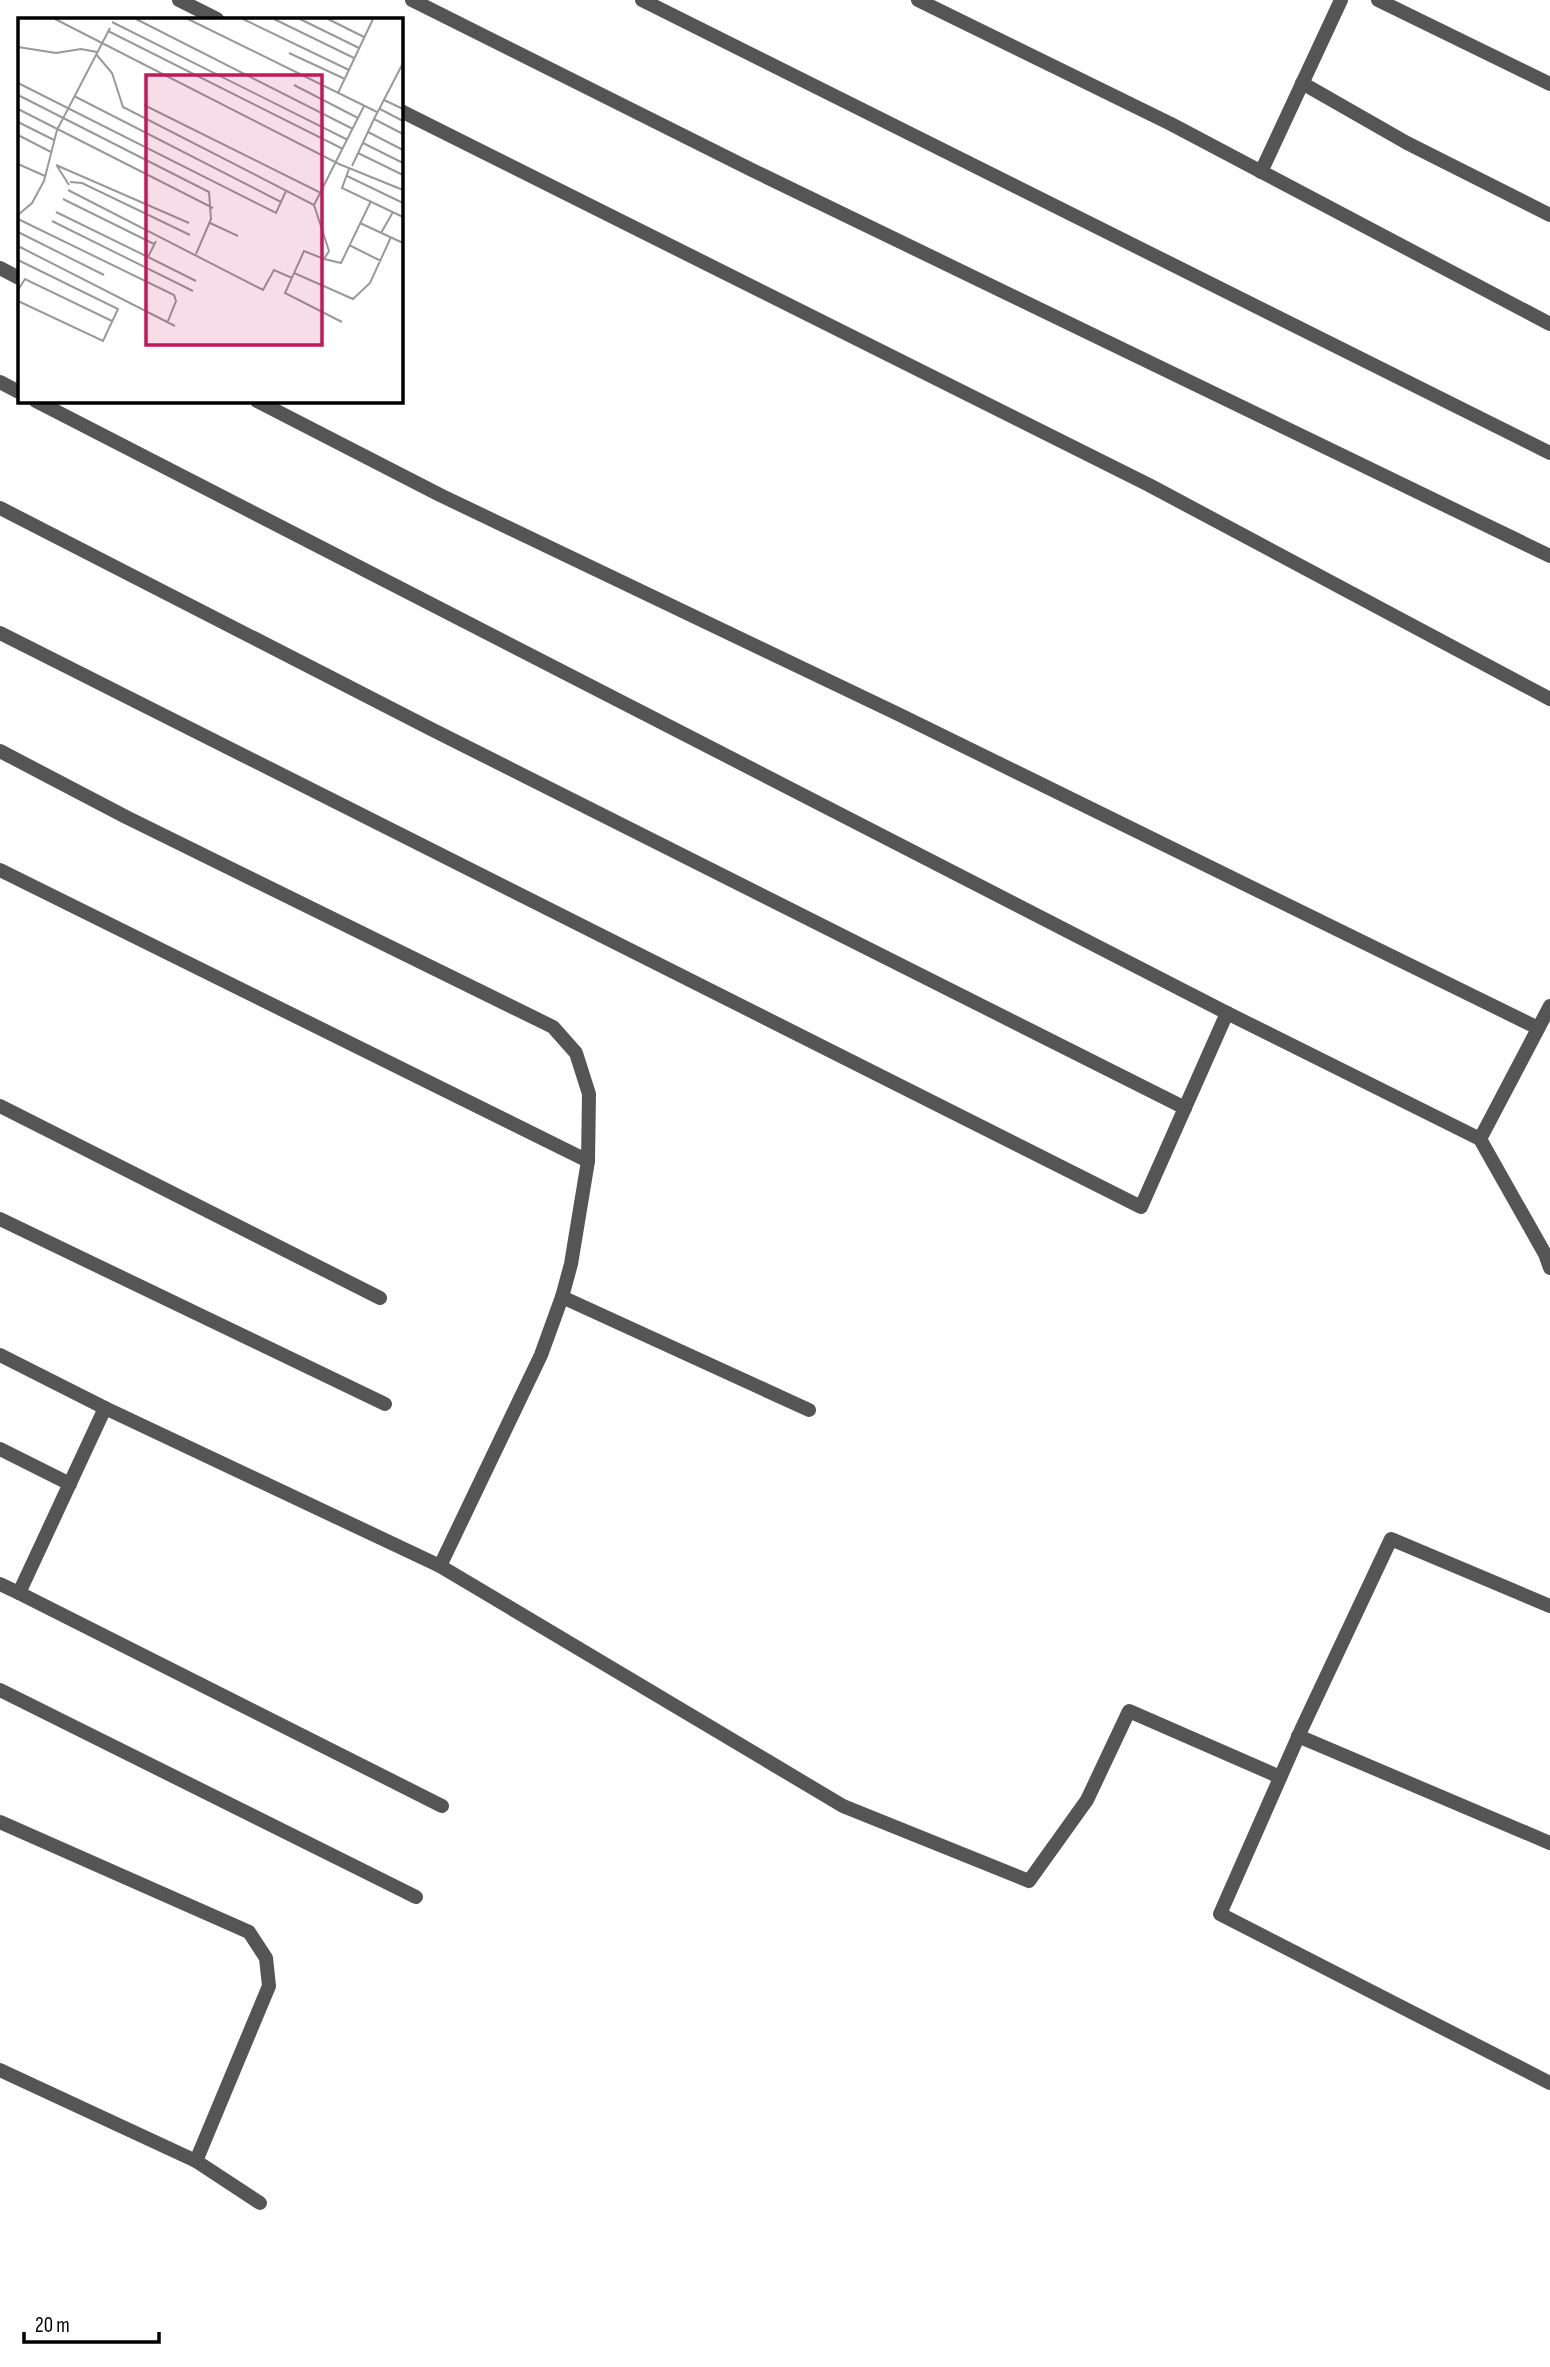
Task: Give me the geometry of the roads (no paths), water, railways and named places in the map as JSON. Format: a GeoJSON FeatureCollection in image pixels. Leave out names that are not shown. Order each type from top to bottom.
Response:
{"type":"FeatureCollection","features":[{"type":"Feature","properties":{"kind":"street"},"geometry":{"type":"LineString","coordinates":[[179,0],[215,18]]}},
{"type":"Feature","properties":{"kind":"street"},"geometry":{"type":"LineString","coordinates":[[412,0],[767,177],[1550,556]]}},
{"type":"Feature","properties":{"kind":"street"},"geometry":{"type":"LineString","coordinates":[[642,0],[1550,453]]}},
{"type":"Feature","properties":{"kind":"street"},"geometry":{"type":"LineString","coordinates":[[918,0],[1171,124],[1550,324]]}},
{"type":"Feature","properties":{"kind":"street"},"geometry":{"type":"LineString","coordinates":[[1261,172],[1341,0]]}},
{"type":"Feature","properties":{"kind":"street"},"geometry":{"type":"LineString","coordinates":[[1378,0],[1550,84]]}},
{"type":"Feature","properties":{"kind":"street"},"geometry":{"type":"LineString","coordinates":[[1303,83],[1407,142],[1550,215]]}},
{"type":"Feature","properties":{"kind":"street"},"geometry":{"type":"LineString","coordinates":[[402,112],[1149,485],[1550,699]]}},
{"type":"Feature","properties":{"kind":"street"},"geometry":{"type":"LineString","coordinates":[[0,268],[18,277]]}},
{"type":"Feature","properties":{"kind":"street"},"geometry":{"type":"LineString","coordinates":[[0,382],[18,391]]}},
{"type":"Feature","properties":{"kind":"street"},"geometry":{"type":"LineString","coordinates":[[38,402],[1227,1013],[1480,1139],[1545,1254],[1550,1268]]}},
{"type":"Feature","properties":{"kind":"street"},"geometry":{"type":"LineString","coordinates":[[259,402],[440,495],[898,714],[1538,1028]]}},
{"type":"Feature","properties":{"kind":"street"},"geometry":{"type":"LineString","coordinates":[[0,508],[445,736],[1185,1108]]}},
{"type":"Feature","properties":{"kind":"street"},"geometry":{"type":"LineString","coordinates":[[0,634],[1141,1207],[1227,1013]]}},
{"type":"Feature","properties":{"kind":"street"},"geometry":{"type":"LineString","coordinates":[[0,751],[126,817],[553,1027],[576,1053],[589,1094],[588,1161],[582,1206],[562,1297],[541,1355],[440,1566]]}},
{"type":"Feature","properties":{"kind":"street"},"geometry":{"type":"LineString","coordinates":[[0,870],[588,1161]]}},
{"type":"Feature","properties":{"kind":"street"},"geometry":{"type":"LineString","coordinates":[[1480,1139],[1550,1006]]}},
{"type":"Feature","properties":{"kind":"street"},"geometry":{"type":"LineString","coordinates":[[0,1106],[380,1298]]}},
{"type":"Feature","properties":{"kind":"street"},"geometry":{"type":"LineString","coordinates":[[0,1219],[384,1404]]}},
{"type":"Feature","properties":{"kind":"street"},"geometry":{"type":"LineString","coordinates":[[562,1297],[809,1410]]}},
{"type":"Feature","properties":{"kind":"street"},"geometry":{"type":"LineString","coordinates":[[0,1355],[105,1408],[440,1566],[843,1806],[1029,1881],[1087,1800],[1129,1711],[1280,1777]]}},
{"type":"Feature","properties":{"kind":"street"},"geometry":{"type":"LineString","coordinates":[[19,1593],[105,1408]]}},
{"type":"Feature","properties":{"kind":"street"},"geometry":{"type":"LineString","coordinates":[[0,1449],[70,1484]]}},
{"type":"Feature","properties":{"kind":"street"},"geometry":{"type":"LineString","coordinates":[[1550,1606],[1391,1539],[1298,1736],[1220,1914],[1550,2082]]}},
{"type":"Feature","properties":{"kind":"street"},"geometry":{"type":"LineString","coordinates":[[0,1584],[442,1806]]}},
{"type":"Feature","properties":{"kind":"street"},"geometry":{"type":"LineString","coordinates":[[0,1690],[416,1898]]}},
{"type":"Feature","properties":{"kind":"street"},"geometry":{"type":"LineString","coordinates":[[1298,1736],[1550,1843]]}},
{"type":"Feature","properties":{"kind":"street"},"geometry":{"type":"LineString","coordinates":[[0,1822],[249,1932],[266,1958],[269,1986],[196,2161]]}},
{"type":"Feature","properties":{"kind":"street"},"geometry":{"type":"LineString","coordinates":[[0,2070],[196,2161],[260,2203]]}}]}
